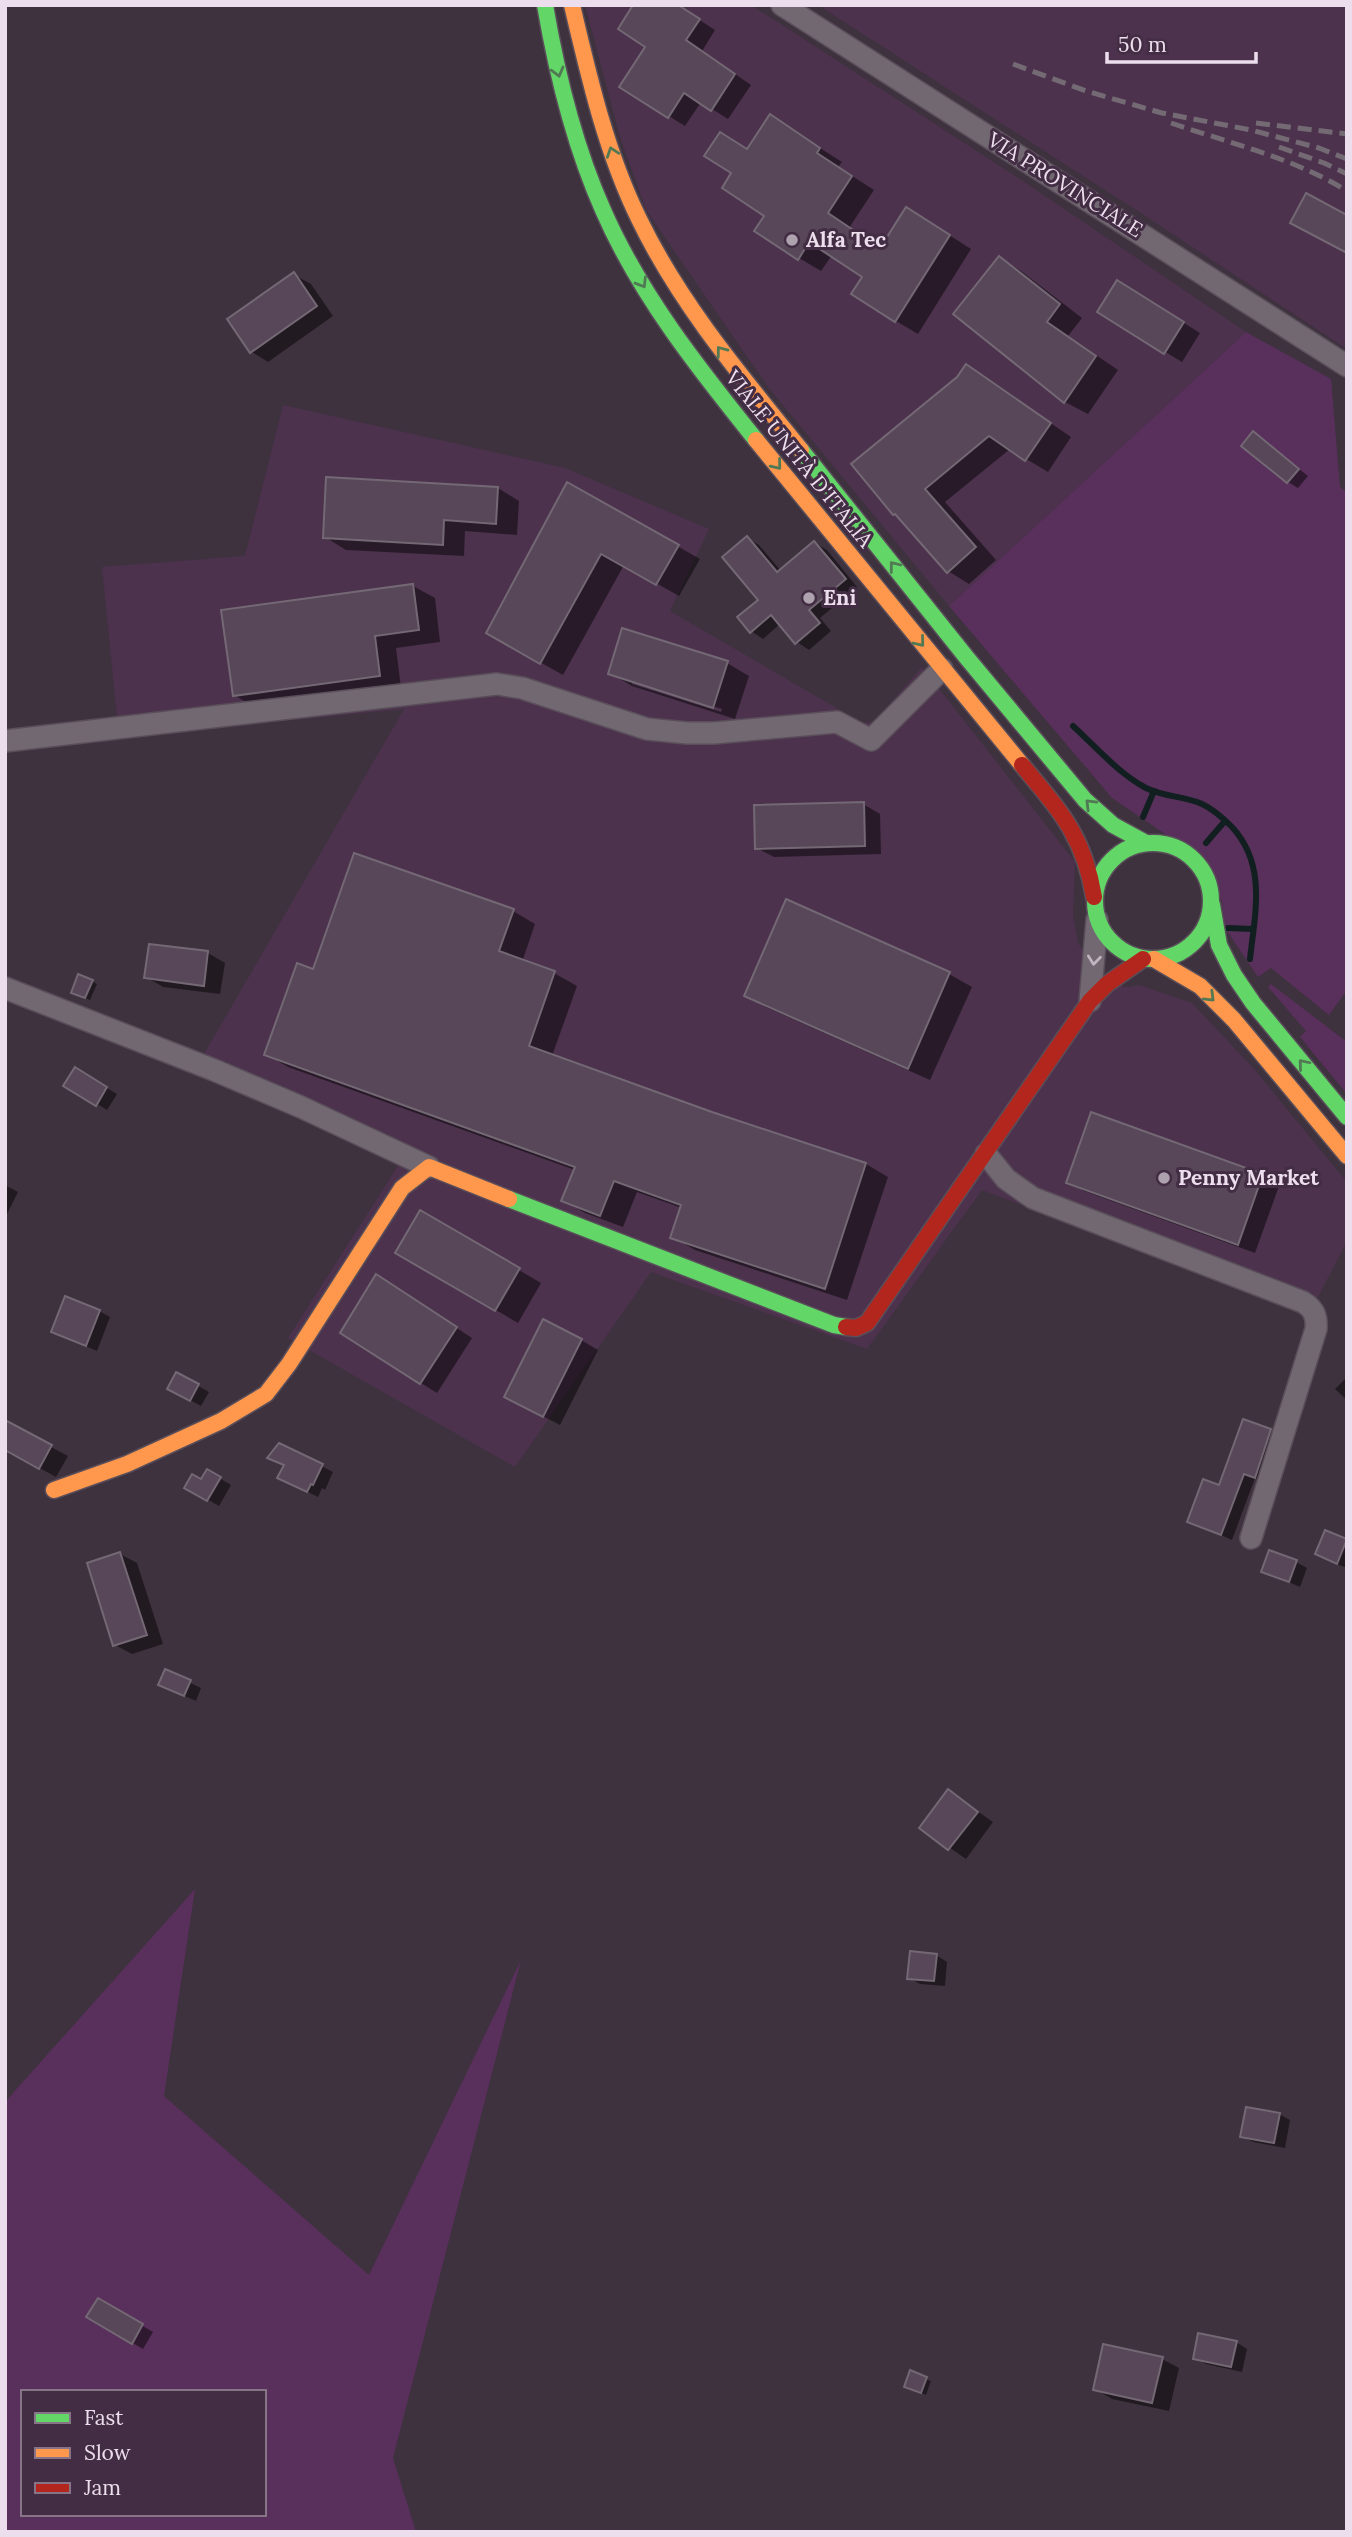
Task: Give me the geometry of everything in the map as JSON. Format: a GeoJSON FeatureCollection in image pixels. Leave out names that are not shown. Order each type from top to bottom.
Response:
{"type":"FeatureCollection","features":[{"type":"Feature","properties":{"kind":"main road","name":"VIALE UNITÀ D'ITALIA"},"geometry":{"type":"LineString","coordinates":[[545,5],[555,60],[588,173],[616,238],[645,289],[714,387],[1074,832],[1089,863],[1097,920]]}},
{"type":"Feature","properties":{"kind":"main road","name":"VIALE UNITÀ D'ITALIA"},"geometry":{"type":"LineString","coordinates":[[572,5],[593,95],[625,188],[662,261],[712,339],[967,658],[1085,800],[1113,825],[1146,843]]}},
{"type":"Feature","properties":{"kind":"main road","name":"VIALE UNITÀ D'ITALIA"},"geometry":{"type":"LineString","coordinates":[[1094,897],[1099,877],[1110,861],[1126,848],[1146,843],[1166,844],[1183,851],[1198,863],[1207,880],[1219,945],[1234,975],[1253,1003],[1347,1117]]}},
{"type":"Feature","properties":{"kind":"main road"},"geometry":{"type":"LineString","coordinates":[[54,1490],[127,1464],[221,1422],[266,1394],[289,1364],[402,1188],[429,1167],[834,1325],[856,1328],[874,1317],[1090,1001],[1107,984],[1148,959],[1172,956],[1188,947],[1201,934],[1209,917],[1211,898]]}},
{"type":"Feature","properties":{"kind":"main road"},"geometry":{"type":"LineString","coordinates":[[1097,920],[1104,934],[1128,954],[1148,959],[1200,986],[1234,1020],[1347,1156]]}},
{"type":"Feature","properties":{"kind":"street","name":"VIA PROVINCIALE"},"geometry":{"type":"LineString","coordinates":[[782,5],[1347,366]]}},
{"type":"Feature","properties":{"kind":"street"},"geometry":{"type":"LineString","coordinates":[[5,741],[497,684],[522,688],[647,729],[714,733],[837,722],[872,740],[942,669]]}},
{"type":"Feature","properties":{"kind":"street"},"geometry":{"type":"LineString","coordinates":[[1090,1001],[1097,920]]}},
{"type":"Feature","properties":{"kind":"street"},"geometry":{"type":"LineString","coordinates":[[5,988],[251,1086],[429,1167]]}},
{"type":"Feature","properties":{"kind":"street"},"geometry":{"type":"LineString","coordinates":[[986,1154],[1006,1179],[1032,1198],[1311,1307],[1315,1314],[1316,1329],[1251,1538]]}},
{"type":"Feature","properties":{"kind":"shaded area"},"geometry":{"type":"Polygon","coordinates":[[[585,5],[751,5],[1023,181],[1246,332],[949,606],[768,387],[646,210],[620,137],[585,5]]]}},
{"type":"Feature","properties":{"kind":"shaded area"},"geometry":{"type":"Polygon","coordinates":[[[818,5],[1347,5],[1347,349],[1150,219],[818,5]]]}},
{"type":"Feature","properties":{"kind":"shaded area"},"geometry":{"type":"Polygon","coordinates":[[[1246,332],[1331,379],[1340,487],[1347,492],[1347,990],[1329,1015],[1271,968],[1258,977],[1225,928],[1222,902],[1214,876],[1196,855],[1112,798],[949,606],[1246,332]]]}},
{"type":"Feature","properties":{"kind":"shaded area"},"geometry":{"type":"Polygon","coordinates":[[[283,405],[565,468],[709,529],[670,611],[862,723],[874,722],[922,667],[1075,862],[1073,915],[1078,943],[1107,984],[1129,987],[1139,985],[1192,1003],[1254,1069],[1347,1182],[1347,1241],[1318,1297],[1307,1312],[982,1190],[867,1349],[651,1272],[515,1467],[288,1338],[405,1155],[204,1054],[404,709],[119,737],[102,567],[245,556],[283,405]]]}},
{"type":"Feature","properties":{"kind":"shaded area"},"geometry":{"type":"Polygon","coordinates":[[[1271,984],[1347,1042],[1347,1094],[1300,1037],[1306,1031],[1268,987],[1271,984]]]}},
{"type":"Feature","properties":{"kind":"shaded area"},"geometry":{"type":"Polygon","coordinates":[[[195,1889],[164,2096],[369,2275],[521,1960],[393,2458],[416,2532],[5,2532],[5,2102],[195,1889]]]}},
{"type":"Feature","properties":{"kind":"building"},"geometry":{"type":"Polygon","coordinates":[[[633,5],[678,5],[700,19],[686,40],[735,74],[711,111],[684,93],[668,118],[619,87],[645,47],[618,29],[633,5]]]}},
{"type":"Feature","properties":{"kind":"building"},"geometry":{"type":"Polygon","coordinates":[[[770,114],[820,148],[817,153],[852,176],[828,213],[880,248],[906,207],[950,235],[895,322],[851,294],[862,277],[809,242],[798,260],[754,231],[764,216],[722,188],[731,173],[704,156],[720,132],[747,149],[770,114]]]}},
{"type":"Feature","properties":{"kind":"building"},"geometry":{"type":"Polygon","coordinates":[[[1306,193],[1347,215],[1347,253],[1290,223],[1306,193]]]}},
{"type":"Feature","properties":{"kind":"building"},"geometry":{"type":"Polygon","coordinates":[[[999,256],[1060,304],[1047,322],[1096,356],[1064,403],[953,314],[999,256]]]}},
{"type":"Feature","properties":{"kind":"building"},"geometry":{"type":"Polygon","coordinates":[[[294,272],[317,306],[250,353],[227,319],[294,272]]]}},
{"type":"Feature","properties":{"kind":"building"},"geometry":{"type":"Polygon","coordinates":[[[1117,280],[1184,322],[1164,354],[1097,312],[1117,280]]]}},
{"type":"Feature","properties":{"kind":"building"},"geometry":{"type":"Polygon","coordinates":[[[966,364],[1051,423],[1025,461],[989,436],[925,489],[976,547],[947,573],[895,514],[893,515],[851,464],[957,377],[966,364]]]}},
{"type":"Feature","properties":{"kind":"building"},"geometry":{"type":"Polygon","coordinates":[[[1253,431],[1299,469],[1287,483],[1241,446],[1253,431]]]}},
{"type":"Feature","properties":{"kind":"building"},"geometry":{"type":"Polygon","coordinates":[[[326,477],[498,487],[496,524],[444,520],[443,545],[323,538],[326,477]]]}},
{"type":"Feature","properties":{"kind":"building"},"geometry":{"type":"Polygon","coordinates":[[[567,482],[679,545],[656,585],[601,554],[540,664],[486,633],[567,482]]]}},
{"type":"Feature","properties":{"kind":"building"},"geometry":{"type":"Polygon","coordinates":[[[747,536],[777,572],[814,541],[846,579],[809,610],[820,623],[795,644],[771,615],[750,633],[737,617],[758,600],[722,557],[747,536]]]}},
{"type":"Feature","properties":{"kind":"building"},"geometry":{"type":"Polygon","coordinates":[[[413,584],[419,630],[375,636],[380,676],[233,696],[221,610],[413,584]]]}},
{"type":"Feature","properties":{"kind":"building"},"geometry":{"type":"Polygon","coordinates":[[[622,628],[728,661],[713,708],[608,674],[622,628]]]}},
{"type":"Feature","properties":{"kind":"building"},"geometry":{"type":"Polygon","coordinates":[[[864,802],[865,846],[755,849],[754,805],[864,802]]]}},
{"type":"Feature","properties":{"kind":"building"},"geometry":{"type":"Polygon","coordinates":[[[354,853],[514,909],[499,951],[555,971],[529,1046],[712,1112],[866,1163],[825,1289],[670,1238],[681,1205],[614,1181],[600,1216],[561,1201],[575,1167],[264,1055],[297,963],[313,969],[354,853]]]}},
{"type":"Feature","properties":{"kind":"building"},"geometry":{"type":"Polygon","coordinates":[[[786,899],[950,972],[908,1069],[744,996],[786,899]]]}},
{"type":"Feature","properties":{"kind":"building"},"geometry":{"type":"Polygon","coordinates":[[[149,944],[208,951],[204,986],[144,978],[149,944]]]}},
{"type":"Feature","properties":{"kind":"building"},"geometry":{"type":"Polygon","coordinates":[[[78,974],[93,980],[85,998],[71,993],[78,974]]]}},
{"type":"Feature","properties":{"kind":"building"},"geometry":{"type":"Polygon","coordinates":[[[75,1067],[107,1087],[96,1106],[63,1086],[75,1067]]]}},
{"type":"Feature","properties":{"kind":"building","name":"Penny Market"},"geometry":{"type":"Polygon","coordinates":[[[1091,1112],[1263,1174],[1238,1245],[1066,1183],[1091,1112]]]}},
{"type":"Feature","properties":{"kind":"building"},"geometry":{"type":"Polygon","coordinates":[[[420,1210],[520,1268],[495,1311],[395,1253],[420,1210]]]}},
{"type":"Feature","properties":{"kind":"building"},"geometry":{"type":"Polygon","coordinates":[[[376,1274],[457,1327],[420,1384],[340,1333],[376,1274]]]}},
{"type":"Feature","properties":{"kind":"building"},"geometry":{"type":"Polygon","coordinates":[[[65,1296],[100,1310],[86,1346],[51,1332],[65,1296]]]}},
{"type":"Feature","properties":{"kind":"building"},"geometry":{"type":"Polygon","coordinates":[[[543,1319],[582,1339],[543,1417],[504,1397],[543,1319]]]}},
{"type":"Feature","properties":{"kind":"building"},"geometry":{"type":"Polygon","coordinates":[[[176,1372],[199,1384],[190,1401],[167,1389],[176,1372]]]}},
{"type":"Feature","properties":{"kind":"building"},"geometry":{"type":"Polygon","coordinates":[[[1243,1419],[1271,1429],[1255,1478],[1244,1474],[1221,1535],[1187,1522],[1203,1479],[1219,1485],[1243,1419]]]}},
{"type":"Feature","properties":{"kind":"building"},"geometry":{"type":"Polygon","coordinates":[[[5,1420],[52,1445],[39,1469],[5,1450],[5,1420]]]}},
{"type":"Feature","properties":{"kind":"building"},"geometry":{"type":"Polygon","coordinates":[[[279,1443],[323,1464],[307,1492],[277,1478],[284,1465],[267,1458],[279,1443]]]}},
{"type":"Feature","properties":{"kind":"building"},"geometry":{"type":"Polygon","coordinates":[[[207,1469],[221,1477],[207,1501],[184,1488],[192,1474],[201,1479],[207,1469]]]}},
{"type":"Feature","properties":{"kind":"building"},"geometry":{"type":"Polygon","coordinates":[[[1325,1530],[1347,1539],[1337,1564],[1315,1554],[1325,1530]]]}},
{"type":"Feature","properties":{"kind":"building"},"geometry":{"type":"Polygon","coordinates":[[[1269,1550],[1297,1560],[1289,1582],[1261,1572],[1269,1550]]]}},
{"type":"Feature","properties":{"kind":"building"},"geometry":{"type":"Polygon","coordinates":[[[120,1552],[147,1635],[113,1646],[87,1563],[120,1552]]]}},
{"type":"Feature","properties":{"kind":"building"},"geometry":{"type":"Polygon","coordinates":[[[165,1669],[191,1680],[184,1696],[158,1685],[165,1669]]]}},
{"type":"Feature","properties":{"kind":"building"},"geometry":{"type":"Polygon","coordinates":[[[948,1789],[978,1812],[948,1850],[919,1828],[948,1789]]]}},
{"type":"Feature","properties":{"kind":"building"},"geometry":{"type":"Polygon","coordinates":[[[910,1951],[937,1954],[934,1981],[907,1979],[910,1951]]]}},
{"type":"Feature","properties":{"kind":"building"},"geometry":{"type":"Polygon","coordinates":[[[1246,2107],[1280,2113],[1274,2143],[1240,2137],[1246,2107]]]}},
{"type":"Feature","properties":{"kind":"building"},"geometry":{"type":"Polygon","coordinates":[[[98,2298],[143,2324],[132,2344],[86,2317],[98,2298]]]}},
{"type":"Feature","properties":{"kind":"building"},"geometry":{"type":"Polygon","coordinates":[[[1198,2333],[1237,2341],[1231,2367],[1193,2359],[1198,2333]]]}},
{"type":"Feature","properties":{"kind":"building"},"geometry":{"type":"Polygon","coordinates":[[[1103,2344],[1163,2357],[1152,2403],[1093,2390],[1103,2344]]]}},
{"type":"Feature","properties":{"kind":"building"},"geometry":{"type":"Polygon","coordinates":[[[910,2370],[927,2377],[921,2393],[904,2387],[910,2370]]]}},
{"type":"Feature","properties":{"kind":"waterway"},"geometry":{"type":"LineString","coordinates":[[1073,726],[1136,782],[1153,791],[1202,804],[1232,827],[1243,842],[1254,873],[1256,907],[1250,959]]}},
{"type":"Feature","properties":{"kind":"waterway"},"geometry":{"type":"LineString","coordinates":[[1143,817],[1154,791]]}},
{"type":"Feature","properties":{"kind":"waterway"},"geometry":{"type":"LineString","coordinates":[[1206,843],[1225,821]]}},
{"type":"Feature","properties":{"kind":"waterway"},"geometry":{"type":"LineString","coordinates":[[1228,928],[1253,929]]}},
{"type":"Feature","properties":{"kind":"railway"},"geometry":{"type":"LineString","coordinates":[[1013,64],[1086,91],[1162,113],[1251,130],[1319,148],[1347,159]]}},
{"type":"Feature","properties":{"kind":"railway"},"geometry":{"type":"LineString","coordinates":[[1171,123],[1283,160],[1347,191]]}},
{"type":"Feature","properties":{"kind":"railway"},"geometry":{"type":"LineString","coordinates":[[1256,123],[1347,134]]}},
{"type":"Feature","properties":{"kind":"railway"},"geometry":{"type":"LineString","coordinates":[[1279,147],[1347,174]]}},
{"type":"Feature","properties":{"kind":"traffic: fast"},"geometry":{"type":"LineString","coordinates":[[545,5],[575,135],[603,210],[618,241],[634,272],[672,330],[756,440]]}},
{"type":"Feature","properties":{"kind":"traffic: fast"},"geometry":{"type":"LineString","coordinates":[[801,450],[967,658],[1085,800],[1113,825],[1146,843]]}},
{"type":"Feature","properties":{"kind":"traffic: fast"},"geometry":{"type":"LineString","coordinates":[[1153,843],[1175,847],[1194,860],[1207,879],[1211,901],[1207,923],[1194,942],[1175,955],[1153,959],[1131,955],[1112,942],[1099,923],[1095,901],[1099,879],[1112,860],[1131,847],[1153,843]]}},
{"type":"Feature","properties":{"kind":"traffic: fast"},"geometry":{"type":"LineString","coordinates":[[1212,905],[1219,945],[1234,975],[1253,1003],[1347,1117]]}},
{"type":"Feature","properties":{"kind":"traffic: fast"},"geometry":{"type":"LineString","coordinates":[[509,1199],[834,1325],[846,1327]]}},
{"type":"Feature","properties":{"kind":"traffic: slow"},"geometry":{"type":"LineString","coordinates":[[572,5],[608,141],[639,219],[673,281],[693,310],[801,450]]}},
{"type":"Feature","properties":{"kind":"traffic: slow"},"geometry":{"type":"LineString","coordinates":[[756,440],[1022,765]]}},
{"type":"Feature","properties":{"kind":"traffic: slow"},"geometry":{"type":"LineString","coordinates":[[1154,959],[1200,986],[1234,1020],[1347,1156]]}},
{"type":"Feature","properties":{"kind":"traffic: slow"},"geometry":{"type":"LineString","coordinates":[[54,1490],[127,1464],[221,1421],[266,1394],[289,1364],[402,1188],[429,1167],[509,1199]]}},
{"type":"Feature","properties":{"kind":"traffic: jam"},"geometry":{"type":"LineString","coordinates":[[1022,765],[1059,811],[1077,841],[1090,876],[1094,897]]}},
{"type":"Feature","properties":{"kind":"traffic: jam"},"geometry":{"type":"LineString","coordinates":[[846,1327],[856,1328],[867,1323],[1090,1001],[1107,984],[1143,959]]}},
{"type":"Feature","properties":{"kind":"place","name":"Alfa Tec"},"geometry":{"type":"Point","coordinates":[792,240]}},
{"type":"Feature","properties":{"kind":"place","name":"Eni"},"geometry":{"type":"Point","coordinates":[809,598]}},
{"type":"Feature","properties":{"kind":"place","name":"Penny Market"},"geometry":{"type":"Point","coordinates":[1164,1178]}}]}
